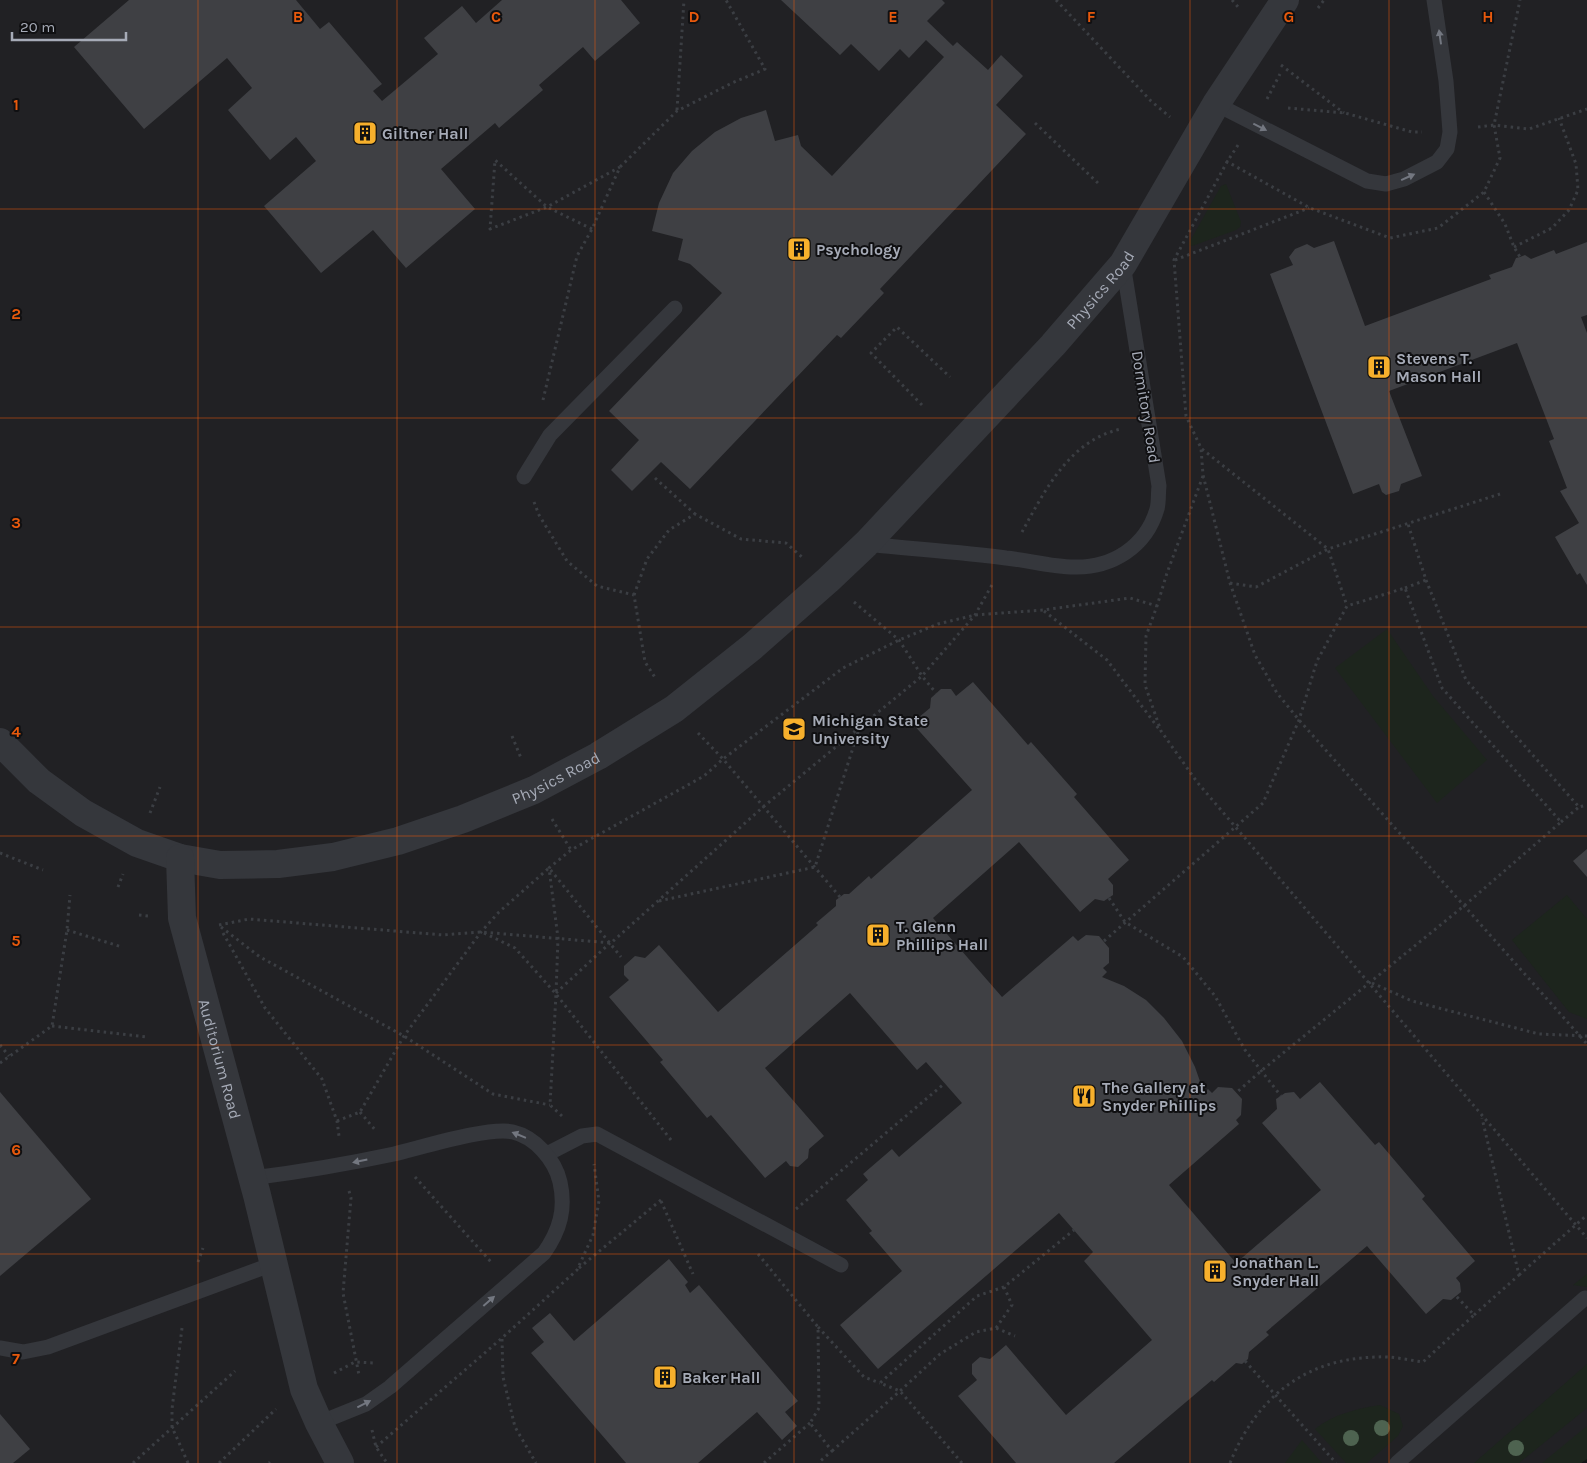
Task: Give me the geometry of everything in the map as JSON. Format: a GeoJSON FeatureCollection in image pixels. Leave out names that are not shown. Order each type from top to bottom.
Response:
{"type":"FeatureCollection","features":[{"type":"Feature","properties":{"kind":"street","name":"Physics Road"},"geometry":{"type":"LineString","coordinates":[[180,858],[220,865],[278,864],[333,856],[398,842],[463,819],[534,790],[598,756],[674,709],[752,646],[866,544],[1053,345],[1124,264],[1216,104],[1286,0]]}},
{"type":"Feature","properties":{"kind":"street"},"geometry":{"type":"LineString","coordinates":[[0,742],[39,781],[83,813],[137,843],[180,858]]}},
{"type":"Feature","properties":{"kind":"street","name":"Auditorium Road"},"geometry":{"type":"LineString","coordinates":[[180,858],[182,918],[252,1178],[304,1389],[340,1463]]}},
{"type":"Feature","properties":{"kind":"lane"},"geometry":{"type":"LineString","coordinates":[[1216,104],[1367,181],[1386,184],[1404,180],[1437,162],[1447,149],[1450,132],[1446,81],[1434,0]]}},
{"type":"Feature","properties":{"kind":"lane","name":"Dormitory Road"},"geometry":{"type":"LineString","coordinates":[[1007,558],[1073,568],[1095,566],[1116,560],[1136,545],[1150,527],[1157,508],[1159,486],[1124,264]]}},
{"type":"Feature","properties":{"kind":"lane"},"geometry":{"type":"LineString","coordinates":[[524,477],[550,435],[675,308]]}},
{"type":"Feature","properties":{"kind":"lane"},"geometry":{"type":"LineString","coordinates":[[866,544],[1007,558]]}},
{"type":"Feature","properties":{"kind":"lane"},"geometry":{"type":"LineString","coordinates":[[252,1178],[298,1172],[394,1154],[488,1132],[512,1131],[532,1140],[547,1154],[558,1172],[563,1193],[560,1223],[554,1239],[544,1253],[390,1387],[366,1404],[319,1423]]}},
{"type":"Feature","properties":{"kind":"lane"},"geometry":{"type":"LineString","coordinates":[[547,1154],[582,1136],[597,1134],[841,1265]]}},
{"type":"Feature","properties":{"kind":"lane"},"geometry":{"type":"LineString","coordinates":[[0,1348],[24,1352],[48,1347],[273,1264]]}},
{"type":"Feature","properties":{"kind":"lane"},"geometry":{"type":"LineString","coordinates":[[1396,1463],[1585,1298]]}},
{"type":"Feature","properties":{"kind":"path"},"geometry":{"type":"LineString","coordinates":[[676,111],[684,0]]}},
{"type":"Feature","properties":{"kind":"path"},"geometry":{"type":"LineString","coordinates":[[592,229],[547,207],[495,160],[490,229],[547,207],[620,167],[676,111],[764,69],[726,0]]}},
{"type":"Feature","properties":{"kind":"path"},"geometry":{"type":"LineString","coordinates":[[1314,15],[1324,0]]}},
{"type":"Feature","properties":{"kind":"path"},"geometry":{"type":"LineString","coordinates":[[1264,106],[1345,113],[1412,132],[1450,132],[1494,125],[1520,0]]}},
{"type":"Feature","properties":{"kind":"path"},"geometry":{"type":"LineString","coordinates":[[1287,60],[1264,106],[1227,162],[1174,260],[1186,416],[1201,448],[1203,475],[1230,584],[1255,656],[1277,693],[1587,1044]]}},
{"type":"Feature","properties":{"kind":"path"},"geometry":{"type":"LineString","coordinates":[[1514,246],[1552,228],[1569,210],[1578,190],[1576,164],[1559,118]]}},
{"type":"Feature","properties":{"kind":"path"},"geometry":{"type":"LineString","coordinates":[[1035,123],[1099,184]]}},
{"type":"Feature","properties":{"kind":"path"},"geometry":{"type":"LineString","coordinates":[[543,401],[577,256],[592,229],[620,167]]}},
{"type":"Feature","properties":{"kind":"path"},"geometry":{"type":"LineString","coordinates":[[1484,192],[1505,224],[1520,257]]}},
{"type":"Feature","properties":{"kind":"path"},"geometry":{"type":"LineString","coordinates":[[1174,260],[1310,208]]}},
{"type":"Feature","properties":{"kind":"path"},"geometry":{"type":"LineString","coordinates":[[922,405],[871,353],[897,327],[950,376]]}},
{"type":"Feature","properties":{"kind":"path"},"geometry":{"type":"LineString","coordinates":[[556,994],[763,807],[922,676],[974,615],[1051,480],[1082,446],[1108,432],[1149,423]]}},
{"type":"Feature","properties":{"kind":"path"},"geometry":{"type":"LineString","coordinates":[[1201,448],[1328,549],[1348,606]]}},
{"type":"Feature","properties":{"kind":"path"},"geometry":{"type":"LineString","coordinates":[[1161,731],[1145,685],[1146,636],[1203,475]]}},
{"type":"Feature","properties":{"kind":"path"},"geometry":{"type":"LineString","coordinates":[[524,477],[539,515],[567,561],[597,586],[634,595]]}},
{"type":"Feature","properties":{"kind":"path"},"geometry":{"type":"LineString","coordinates":[[655,478],[696,514],[741,539],[786,543],[899,640],[922,676],[936,693]]}},
{"type":"Feature","properties":{"kind":"path"},"geometry":{"type":"LineString","coordinates":[[1230,584],[1256,587],[1328,549],[1500,494]]}},
{"type":"Feature","properties":{"kind":"path"},"geometry":{"type":"LineString","coordinates":[[696,514],[669,530],[647,559],[634,595],[645,662],[674,709],[723,759],[840,896]]}},
{"type":"Feature","properties":{"kind":"path"},"geometry":{"type":"LineString","coordinates":[[1408,524],[1426,580],[1466,680],[1579,807]]}},
{"type":"Feature","properties":{"kind":"path"},"geometry":{"type":"LineString","coordinates":[[1104,941],[1263,803],[1299,720],[1317,661],[1348,606],[1426,580]]}},
{"type":"Feature","properties":{"kind":"path"},"geometry":{"type":"LineString","coordinates":[[1405,588],[1442,688],[1561,822]]}},
{"type":"Feature","properties":{"kind":"path"},"geometry":{"type":"LineString","coordinates":[[337,1121],[360,1112],[404,1036],[481,932],[499,912],[571,850],[704,776],[723,759],[843,668],[899,640],[938,624],[974,615],[1044,610],[1130,598],[1157,606]]}},
{"type":"Feature","properties":{"kind":"path"},"geometry":{"type":"LineString","coordinates":[[1044,610],[1107,660],[1197,782],[1587,1238]]}},
{"type":"Feature","properties":{"kind":"path"},"geometry":{"type":"LineString","coordinates":[[815,867],[859,728]]}},
{"type":"Feature","properties":{"kind":"path"},"geometry":{"type":"LineString","coordinates":[[1236,1093],[1465,905],[1579,807],[1587,805]]}},
{"type":"Feature","properties":{"kind":"path"},"geometry":{"type":"LineString","coordinates":[[0,853],[43,870]]}},
{"type":"Feature","properties":{"kind":"path"},"geometry":{"type":"LineString","coordinates":[[659,901],[815,867]]}},
{"type":"Feature","properties":{"kind":"path"},"geometry":{"type":"LineString","coordinates":[[549,868],[558,938],[550,1104]]}},
{"type":"Feature","properties":{"kind":"path"},"geometry":{"type":"LineString","coordinates":[[549,868],[621,957]]}},
{"type":"Feature","properties":{"kind":"path"},"geometry":{"type":"LineString","coordinates":[[52,1026],[67,930],[70,895]]}},
{"type":"Feature","properties":{"kind":"path"},"geometry":{"type":"LineString","coordinates":[[1109,898],[1125,922],[1183,957],[1215,996],[1246,1050],[1281,1096]]}},
{"type":"Feature","properties":{"kind":"path"},"geometry":{"type":"LineString","coordinates":[[577,1270],[593,1236],[598,1201],[594,1164],[582,1136],[550,1104],[493,1094],[404,1036],[260,957],[218,925],[249,919],[443,935],[481,932],[611,943]]}},
{"type":"Feature","properties":{"kind":"path"},"geometry":{"type":"LineString","coordinates":[[67,930],[122,947]]}},
{"type":"Feature","properties":{"kind":"path"},"geometry":{"type":"LineString","coordinates":[[376,1447],[577,1270],[661,1201],[679,1151],[556,994],[515,948],[481,932]]}},
{"type":"Feature","properties":{"kind":"path"},"geometry":{"type":"LineString","coordinates":[[1369,982],[1412,1001],[1539,1034],[1587,1036]]}},
{"type":"Feature","properties":{"kind":"path"},"geometry":{"type":"LineString","coordinates":[[0,1063],[52,1026],[148,1037]]}},
{"type":"Feature","properties":{"kind":"path"},"geometry":{"type":"LineString","coordinates":[[0,1044],[9,1056]]}},
{"type":"Feature","properties":{"kind":"path"},"geometry":{"type":"LineString","coordinates":[[945,1083],[753,1248],[818,1327],[864,1377],[900,1391],[962,1463]]}},
{"type":"Feature","properties":{"kind":"path"},"geometry":{"type":"LineString","coordinates":[[360,1112],[394,1154],[534,1308]]}},
{"type":"Feature","properties":{"kind":"path"},"geometry":{"type":"LineString","coordinates":[[1482,1115],[1519,1274]]}},
{"type":"Feature","properties":{"kind":"path"},"geometry":{"type":"LineString","coordinates":[[661,1201],[693,1274]]}},
{"type":"Feature","properties":{"kind":"path"},"geometry":{"type":"LineString","coordinates":[[1230,1463],[1239,1440],[1255,1416],[1274,1394],[1297,1378],[1322,1366],[1350,1359],[1379,1356],[1423,1362],[1587,1215]]}},
{"type":"Feature","properties":{"kind":"path"},"geometry":{"type":"LineString","coordinates":[[880,1383],[977,1296],[1004,1287],[1074,1230]]}},
{"type":"Feature","properties":{"kind":"path"},"geometry":{"type":"LineString","coordinates":[[188,1463],[172,1428],[172,1409],[186,1296],[203,1248]]}},
{"type":"Feature","properties":{"kind":"path"},"geometry":{"type":"LineString","coordinates":[[996,1328],[1012,1305],[1004,1287]]}},
{"type":"Feature","properties":{"kind":"path"},"geometry":{"type":"LineString","coordinates":[[1456,1296],[1474,1315]]}},
{"type":"Feature","properties":{"kind":"path"},"geometry":{"type":"LineString","coordinates":[[764,1463],[810,1423],[819,1408],[818,1327]]}},
{"type":"Feature","properties":{"kind":"path"},"geometry":{"type":"LineString","coordinates":[[818,1463],[940,1354],[976,1332],[996,1328],[1015,1336]]}},
{"type":"Feature","properties":{"kind":"path"},"geometry":{"type":"LineString","coordinates":[[502,1338],[503,1377],[515,1427],[536,1463]]}},
{"type":"Feature","properties":{"kind":"path"},"geometry":{"type":"LineString","coordinates":[[219,1463],[281,1405],[304,1389],[355,1362],[374,1363],[382,1361]]}},
{"type":"Feature","properties":{"kind":"path"},"geometry":{"type":"LineString","coordinates":[[1245,1361],[1336,1463]]}},
{"type":"Feature","properties":{"kind":"path"},"geometry":{"type":"LineString","coordinates":[[132,1463],[236,1372]]}},
{"type":"Feature","properties":{"kind":"path"},"geometry":{"type":"LineString","coordinates":[[810,1423],[832,1451]]}},
{"type":"Feature","properties":{"kind":"shaded area","name":"Michigan State University"},"geometry":{"type":"Polygon","coordinates":[[[0,0],[1587,0],[1587,1458],[1581,1463],[0,1463],[0,0]]]}},
{"type":"Feature","properties":{"kind":"shaded area"},"geometry":{"type":"Polygon","coordinates":[[[1226,184],[1241,222],[1240,227],[1192,246],[1189,245],[1221,186],[1226,184]]]}},
{"type":"Feature","properties":{"kind":"shaded area"},"geometry":{"type":"Polygon","coordinates":[[[1387,629],[1433,696],[1487,760],[1437,803],[1335,668],[1387,629]]]}},
{"type":"Feature","properties":{"kind":"shaded area"},"geometry":{"type":"Polygon","coordinates":[[[1567,895],[1587,919],[1587,1019],[1569,1012],[1512,940],[1567,895]]]}},
{"type":"Feature","properties":{"kind":"shaded area"},"geometry":{"type":"Polygon","coordinates":[[[1587,1274],[1587,1287],[1573,1285],[1587,1274]]]}},
{"type":"Feature","properties":{"kind":"shaded area"},"geometry":{"type":"Polygon","coordinates":[[[1587,1364],[1587,1408],[1519,1463],[1474,1463],[1587,1364]]]}},
{"type":"Feature","properties":{"kind":"shaded area"},"geometry":{"type":"Polygon","coordinates":[[[1380,1405],[1399,1414],[1403,1426],[1398,1436],[1367,1463],[1346,1463],[1315,1429],[1330,1419],[1346,1413],[1380,1405]]]}},
{"type":"Feature","properties":{"kind":"shaded area"},"geometry":{"type":"Polygon","coordinates":[[[1587,1426],[1587,1459],[1581,1463],[1542,1463],[1587,1426]]]}},
{"type":"Feature","properties":{"kind":"shaded area"},"geometry":{"type":"Polygon","coordinates":[[[1302,1440],[1322,1463],[1285,1463],[1302,1440]]]}},
{"type":"Feature","properties":{"kind":"building","name":"Giltner Hall"},"geometry":{"type":"Polygon","coordinates":[[[129,0],[296,0],[320,29],[329,22],[382,84],[373,91],[382,101],[438,54],[424,38],[462,6],[476,23],[502,0],[621,0],[640,23],[595,61],[583,47],[539,85],[543,90],[499,128],[495,123],[441,169],[475,209],[406,268],[373,230],[321,273],[264,206],[316,161],[296,137],[270,160],[228,110],[252,88],[227,58],[144,129],[74,47],[129,0]]]}},
{"type":"Feature","properties":{"kind":"building","name":"Psychology"},"geometry":{"type":"Polygon","coordinates":[[[781,0],[942,0],[945,3],[927,21],[953,46],[957,42],[988,70],[1001,55],[1023,76],[996,105],[1026,134],[880,289],[884,293],[841,338],[837,335],[690,489],[661,462],[632,491],[611,470],[639,440],[609,411],[722,293],[690,264],[678,260],[683,239],[652,231],[659,203],[673,173],[692,151],[715,132],[741,118],[766,110],[775,141],[798,135],[801,146],[832,176],[944,57],[926,40],[909,58],[900,49],[879,71],[851,44],[840,55],[781,0]]]}},
{"type":"Feature","properties":{"kind":"building","name":"Stevens T. Mason Hall"},"geometry":{"type":"Polygon","coordinates":[[[1334,241],[1365,326],[1491,279],[1489,275],[1512,267],[1516,258],[1525,255],[1531,259],[1554,250],[1556,254],[1587,242],[1587,315],[1581,317],[1587,333],[1587,585],[1580,573],[1577,575],[1555,537],[1579,523],[1560,491],[1567,488],[1549,441],[1554,439],[1517,343],[1389,391],[1422,476],[1401,484],[1399,491],[1386,495],[1382,492],[1379,484],[1353,494],[1270,274],[1293,265],[1289,257],[1295,249],[1307,244],[1314,248],[1334,241]]]}},
{"type":"Feature","properties":{"kind":"building"},"geometry":{"type":"Polygon","coordinates":[[[973,682],[1028,745],[1031,742],[1077,794],[1074,797],[1129,860],[1108,879],[1113,885],[1113,895],[1104,901],[1095,899],[1080,912],[1019,842],[933,918],[1002,997],[1073,936],[1078,941],[1086,935],[1099,936],[1109,948],[1109,963],[1103,968],[1107,972],[1102,977],[1124,986],[1146,1000],[1164,1018],[1182,1041],[1195,1067],[1204,1093],[1208,1089],[1212,1093],[1218,1087],[1232,1088],[1242,1099],[1241,1115],[1236,1120],[1239,1124],[1169,1185],[1236,1263],[1321,1190],[1262,1123],[1277,1109],[1276,1099],[1285,1093],[1294,1092],[1300,1099],[1320,1082],[1375,1145],[1379,1142],[1425,1196],[1422,1199],[1475,1261],[1456,1278],[1460,1283],[1461,1292],[1451,1300],[1443,1299],[1426,1314],[1367,1246],[1266,1332],[1269,1335],[1249,1352],[1248,1359],[1242,1364],[1236,1363],[1214,1382],[1212,1380],[1114,1463],[1016,1463],[958,1396],[977,1380],[972,1374],[972,1364],[980,1357],[990,1359],[1006,1345],[1066,1415],[1152,1340],[1084,1261],[1093,1252],[1059,1213],[878,1369],[840,1325],[902,1271],[869,1233],[872,1231],[846,1200],[868,1180],[863,1174],[892,1149],[899,1157],[962,1103],[926,1062],[917,1070],[850,993],[765,1068],[824,1136],[809,1149],[808,1158],[798,1167],[790,1166],[786,1161],[765,1178],[711,1115],[707,1118],[660,1062],[663,1060],[609,997],[629,980],[624,975],[624,966],[635,956],[645,958],[659,945],[718,1012],[818,925],[816,923],[836,906],[836,900],[844,894],[849,894],[869,876],[871,879],[972,790],[912,723],[930,708],[931,698],[941,689],[951,689],[956,696],[973,682]]]}},
{"type":"Feature","properties":{"kind":"building"},"geometry":{"type":"Polygon","coordinates":[[[1587,849],[1587,877],[1573,861],[1587,849]]]}},
{"type":"Feature","properties":{"kind":"building"},"geometry":{"type":"Polygon","coordinates":[[[0,1092],[91,1199],[0,1276],[0,1092]]]}},
{"type":"Feature","properties":{"kind":"building","name":"Baker Hall"},"geometry":{"type":"Polygon","coordinates":[[[669,1259],[688,1282],[685,1285],[690,1293],[699,1285],[798,1401],[785,1412],[797,1426],[782,1440],[757,1412],[698,1463],[626,1463],[531,1353],[544,1342],[532,1328],[550,1313],[574,1341],[669,1259]]]}},
{"type":"Feature","properties":{"kind":"building"},"geometry":{"type":"Polygon","coordinates":[[[0,1414],[30,1449],[13,1463],[0,1463],[0,1414]]]}},
{"type":"Feature","properties":{"kind":"place","name":"Giltner Hall"},"geometry":{"type":"Point","coordinates":[365,133]}},
{"type":"Feature","properties":{"kind":"place","name":"Psychology"},"geometry":{"type":"Point","coordinates":[799,249]}},
{"type":"Feature","properties":{"kind":"place","name":"Stevens T. Mason Hall"},"geometry":{"type":"Point","coordinates":[1379,367]}},
{"type":"Feature","properties":{"kind":"place","name":"Michigan State University"},"geometry":{"type":"Point","coordinates":[794,729]}},
{"type":"Feature","properties":{"kind":"place","name":"T. Glenn Phillips Hall"},"geometry":{"type":"Point","coordinates":[878,935]}},
{"type":"Feature","properties":{"kind":"place","name":"The Gallery at Snyder Phillips"},"geometry":{"type":"Point","coordinates":[1084,1096]}},
{"type":"Feature","properties":{"kind":"place","name":"Jonathan L. Snyder Hall"},"geometry":{"type":"Point","coordinates":[1215,1271]}},
{"type":"Feature","properties":{"kind":"place","name":"Baker Hall"},"geometry":{"type":"Point","coordinates":[665,1377]}}]}
